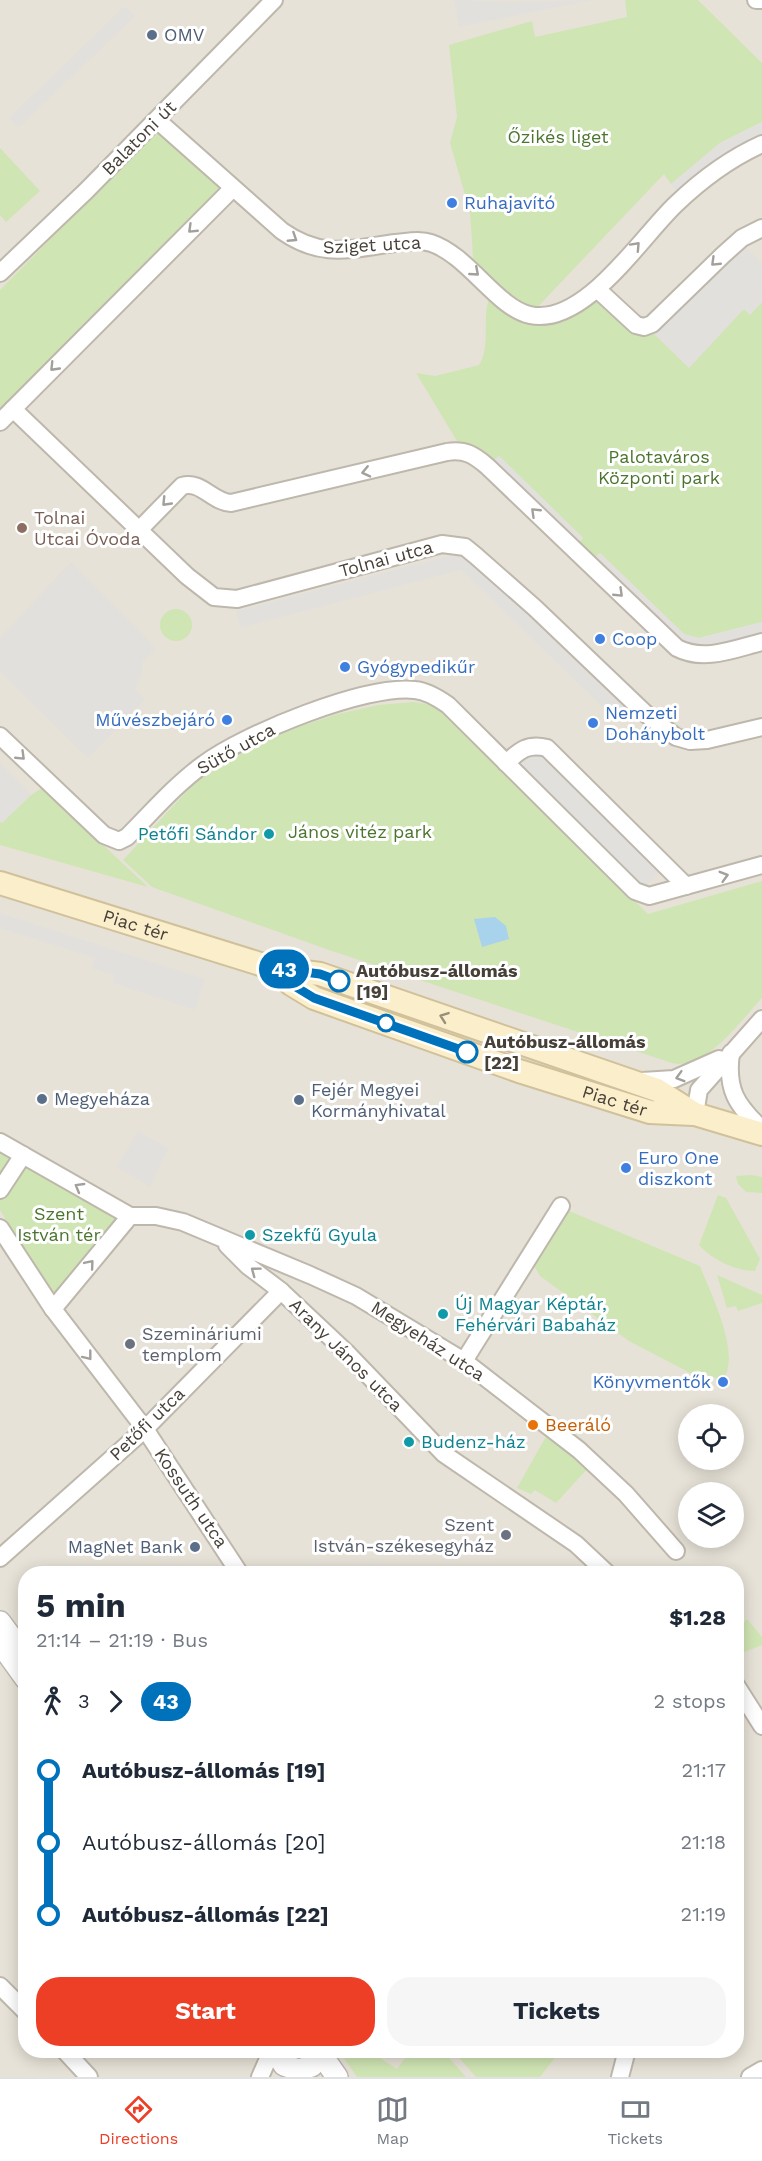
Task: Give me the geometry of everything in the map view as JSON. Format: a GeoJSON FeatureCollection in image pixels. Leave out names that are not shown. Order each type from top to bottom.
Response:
{"type":"FeatureCollection","features":[{"type":"Feature","properties":{"kind":"main road","name":"Piac tér"},"geometry":{"type":"LineString","coordinates":[[0,883],[273,968],[320,974],[657,1090],[695,1114]]}},
{"type":"Feature","properties":{"kind":"main road","name":"Piac tér"},"geometry":{"type":"LineString","coordinates":[[273,968],[291,984],[314,998],[519,1071],[650,1112],[695,1114],[762,1134]]}},
{"type":"Feature","properties":{"kind":"street","name":"Balatoni út"},"geometry":{"type":"LineString","coordinates":[[0,273],[157,120],[274,0]]}},
{"type":"Feature","properties":{"kind":"street"},"geometry":{"type":"LineString","coordinates":[[756,0],[761,0]]}},
{"type":"Feature","properties":{"kind":"street","name":"Sziget utca"},"geometry":{"type":"LineString","coordinates":[[157,120],[299,243],[326,251],[414,241],[430,242],[452,254],[508,303],[530,315],[566,311],[597,289],[676,203],[726,164],[762,144]]}},
{"type":"Feature","properties":{"kind":"street"},"geometry":{"type":"LineString","coordinates":[[0,422],[233,188]]}},
{"type":"Feature","properties":{"kind":"street"},"geometry":{"type":"LineString","coordinates":[[597,289],[636,325],[644,327],[652,324],[736,243],[762,228]]}},
{"type":"Feature","properties":{"kind":"street","name":"Tolnai utca"},"geometry":{"type":"LineString","coordinates":[[13,409],[201,588],[214,597],[237,599],[442,544],[465,547],[535,608],[646,714],[676,737],[690,741],[707,740],[762,727]]}},
{"type":"Feature","properties":{"kind":"street"},"geometry":{"type":"LineString","coordinates":[[139,530],[182,486],[189,484],[196,485],[219,502],[231,503],[447,452],[463,451],[474,455],[487,466],[677,648],[690,655],[708,655],[762,642]]}},
{"type":"Feature","properties":{"kind":"street","name":"Sütő utca"},"geometry":{"type":"LineString","coordinates":[[0,736],[104,836],[119,841],[128,837],[195,770],[224,752],[276,726],[325,706],[399,689],[417,690],[434,695],[448,705],[635,891],[649,896],[762,865]]}},
{"type":"Feature","properties":{"kind":"street"},"geometry":{"type":"LineString","coordinates":[[506,763],[522,748],[535,745],[547,748],[686,886]]}},
{"type":"Feature","properties":{"kind":"street"},"geometry":{"type":"LineString","coordinates":[[695,1114],[699,1090],[762,1019]]}},
{"type":"Feature","properties":{"kind":"street"},"geometry":{"type":"LineString","coordinates":[[624,1079],[655,1082],[674,1079],[704,1068],[730,1053]]}},
{"type":"Feature","properties":{"kind":"street"},"geometry":{"type":"LineString","coordinates":[[730,1053],[729,1081],[736,1098],[743,1112],[762,1129]]}},
{"type":"Feature","properties":{"kind":"street"},"geometry":{"type":"LineString","coordinates":[[0,1142],[130,1216],[52,1310],[0,1228]]}},
{"type":"Feature","properties":{"kind":"street"},"geometry":{"type":"LineString","coordinates":[[0,1190],[23,1155]]}},
{"type":"Feature","properties":{"kind":"street"},"geometry":{"type":"LineString","coordinates":[[464,1361],[561,1206]]}},
{"type":"Feature","properties":{"kind":"street","name":"Megyeház utca"},"geometry":{"type":"LineString","coordinates":[[130,1216],[156,1216],[183,1222],[356,1296],[464,1361],[579,1450],[626,1494],[676,1551]]}},
{"type":"Feature","properties":{"kind":"street"},"geometry":{"type":"LineString","coordinates":[[219,1238],[248,1266],[281,1291]]}},
{"type":"Feature","properties":{"kind":"street","name":"Petőfi utca"},"geometry":{"type":"LineString","coordinates":[[0,1558],[145,1429],[281,1291]]}},
{"type":"Feature","properties":{"kind":"street","name":"Arany János utca"},"geometry":{"type":"LineString","coordinates":[[281,1291],[346,1352],[444,1454],[576,1544],[599,1566]]}},
{"type":"Feature","properties":{"kind":"street","name":"Kossuth utca"},"geometry":{"type":"LineString","coordinates":[[52,1310],[145,1429],[235,1566]]}},
{"type":"Feature","properties":{"kind":"street"},"geometry":{"type":"LineString","coordinates":[[0,1622],[18,1646]]}},
{"type":"Feature","properties":{"kind":"street"},"geometry":{"type":"LineString","coordinates":[[0,1643],[18,1668]]}},
{"type":"Feature","properties":{"kind":"street"},"geometry":{"type":"LineString","coordinates":[[744,1698],[762,1726]]}},
{"type":"Feature","properties":{"kind":"street"},"geometry":{"type":"LineString","coordinates":[[0,1986],[18,2004]]}},
{"type":"Feature","properties":{"kind":"street"},"geometry":{"type":"LineString","coordinates":[[71,2058],[85,2073]]}},
{"type":"Feature","properties":{"kind":"street"},"geometry":{"type":"LineString","coordinates":[[260,2077],[270,2058]]}},
{"type":"Feature","properties":{"kind":"street"},"geometry":{"type":"LineString","coordinates":[[279,2058],[284,2065],[311,2066],[337,2077]]}},
{"type":"Feature","properties":{"kind":"street"},"geometry":{"type":"LineString","coordinates":[[620,2077],[625,2058]]}},
{"type":"Feature","properties":{"kind":"street"},"geometry":{"type":"LineString","coordinates":[[750,2077],[762,2070]]}},
{"type":"Feature","properties":{"kind":"shaded area"},"geometry":{"type":"Polygon","coordinates":[[[0,0],[762,0],[762,2077],[0,2077],[0,0]]]}},
{"type":"Feature","properties":{"kind":"shaded area"},"geometry":{"type":"Polygon","coordinates":[[[454,0],[513,2],[593,0],[459,27],[454,0]]]}},
{"type":"Feature","properties":{"kind":"shaded area"},"geometry":{"type":"Polygon","coordinates":[[[125,6],[135,16],[19,127],[9,118],[125,6]]]}},
{"type":"Feature","properties":{"kind":"shaded area"},"geometry":{"type":"Polygon","coordinates":[[[762,122],[762,139],[681,196],[671,184],[720,143],[762,122]]]}},
{"type":"Feature","properties":{"kind":"shaded area"},"geometry":{"type":"Polygon","coordinates":[[[744,246],[762,263],[762,302],[750,315],[744,309],[689,368],[654,334],[717,268],[721,271],[744,246]]]}},
{"type":"Feature","properties":{"kind":"shaded area"},"geometry":{"type":"Polygon","coordinates":[[[499,456],[583,538],[575,546],[491,464],[499,456]]]}},
{"type":"Feature","properties":{"kind":"shaded area"},"geometry":{"type":"Polygon","coordinates":[[[600,553],[684,634],[699,638],[762,622],[762,636],[702,651],[690,650],[592,561],[600,553]]]}},
{"type":"Feature","properties":{"kind":"shaded area"},"geometry":{"type":"Polygon","coordinates":[[[456,554],[469,556],[628,708],[616,720],[461,570],[240,628],[236,611],[456,554]]]}},
{"type":"Feature","properties":{"kind":"shaded area"},"geometry":{"type":"Polygon","coordinates":[[[71,562],[156,648],[142,663],[142,673],[135,689],[145,699],[88,758],[0,672],[0,638],[71,562]]]}},
{"type":"Feature","properties":{"kind":"shaded area"},"geometry":{"type":"Polygon","coordinates":[[[534,749],[660,871],[645,887],[518,764],[534,749]]]}},
{"type":"Feature","properties":{"kind":"shaded area"},"geometry":{"type":"Polygon","coordinates":[[[0,763],[31,795],[2,823],[0,821],[0,763]]]}},
{"type":"Feature","properties":{"kind":"shaded area"},"geometry":{"type":"Polygon","coordinates":[[[0,913],[205,979],[195,1010],[113,983],[115,975],[92,968],[95,958],[0,928],[0,913]]]}},
{"type":"Feature","properties":{"kind":"shaded area"},"geometry":{"type":"Polygon","coordinates":[[[138,1131],[168,1148],[150,1187],[117,1167],[138,1131]]]}},
{"type":"Feature","properties":{"kind":"green space","name":"Őzikés liget"},"geometry":{"type":"Polygon","coordinates":[[[625,0],[698,0],[762,63],[762,122],[720,143],[671,184],[664,174],[530,315],[474,272],[470,212],[450,143],[457,117],[449,45],[532,21],[535,37],[627,17],[625,0]]]}},
{"type":"Feature","properties":{"kind":"green space"},"geometry":{"type":"Polygon","coordinates":[[[159,129],[225,189],[0,410],[0,290],[159,129]]]}},
{"type":"Feature","properties":{"kind":"green space"},"geometry":{"type":"Polygon","coordinates":[[[0,148],[40,191],[6,222],[0,215],[0,148]]]}},
{"type":"Feature","properties":{"kind":"green space","name":"Palotaváros Központi park"},"geometry":{"type":"Polygon","coordinates":[[[597,289],[654,334],[745,309],[750,314],[762,302],[762,622],[699,638],[684,634],[600,553],[588,563],[575,546],[583,538],[499,456],[487,466],[463,451],[416,373],[435,376],[479,365],[485,348],[486,312],[491,294],[541,323],[556,323],[566,311],[597,289]]]}},
{"type":"Feature","properties":{"kind":"green space"},"geometry":{"type":"Polygon","coordinates":[[[176,609],[188,613],[192,625],[188,637],[176,641],[164,637],[160,625],[164,613],[176,609]]]}},
{"type":"Feature","properties":{"kind":"green space","name":"János vitéz park"},"geometry":{"type":"Polygon","coordinates":[[[414,702],[432,705],[439,710],[648,914],[762,881],[762,998],[722,1042],[697,1060],[684,1064],[672,1063],[329,950],[152,887],[123,860],[200,777],[254,745],[273,735],[338,714],[378,705],[414,702]]]}},
{"type":"Feature","properties":{"kind":"green space"},"geometry":{"type":"Polygon","coordinates":[[[42,788],[148,887],[0,845],[0,821],[2,823],[31,795],[42,788]]]}},
{"type":"Feature","properties":{"kind":"green space","name":"Szent István tér"},"geometry":{"type":"Polygon","coordinates":[[[0,1142],[124,1213],[54,1296],[0,1210],[0,1142]]]}},
{"type":"Feature","properties":{"kind":"green space"},"geometry":{"type":"Polygon","coordinates":[[[736,1176],[762,1177],[762,1193],[746,1192],[738,1184],[736,1176]]]}},
{"type":"Feature","properties":{"kind":"green space"},"geometry":{"type":"Polygon","coordinates":[[[718,1195],[726,1198],[760,1259],[755,1271],[725,1264],[699,1245],[718,1195]]]}},
{"type":"Feature","properties":{"kind":"green space"},"geometry":{"type":"Polygon","coordinates":[[[567,1210],[700,1266],[717,1307],[727,1340],[729,1356],[727,1370],[722,1381],[697,1370],[694,1375],[629,1341],[540,1276],[533,1264],[567,1210]]]}},
{"type":"Feature","properties":{"kind":"green space"},"geometry":{"type":"Polygon","coordinates":[[[717,1275],[762,1295],[762,1303],[738,1311],[736,1306],[727,1308],[717,1275]]]}},
{"type":"Feature","properties":{"kind":"green space"},"geometry":{"type":"Polygon","coordinates":[[[548,1433],[589,1467],[556,1503],[535,1490],[531,1494],[517,1488],[548,1433]]]}},
{"type":"Feature","properties":{"kind":"green space"},"geometry":{"type":"Polygon","coordinates":[[[747,1619],[762,1637],[762,1645],[744,1652],[744,1622],[747,1619]]]}},
{"type":"Feature","properties":{"kind":"green space"},"geometry":{"type":"Polygon","coordinates":[[[344,2058],[380,2058],[397,2069],[405,2058],[449,2058],[466,2077],[357,2077],[344,2058]]]}},
{"type":"Feature","properties":{"kind":"green space"},"geometry":{"type":"Polygon","coordinates":[[[459,2058],[555,2058],[540,2077],[476,2077],[459,2058]]]}},
{"type":"Feature","properties":{"kind":"water"},"geometry":{"type":"Polygon","coordinates":[[[495,917],[506,926],[509,939],[482,947],[474,919],[495,917]]]}},
{"type":"Feature","properties":{"kind":"bus line","name":"43"},"geometry":{"type":"LineString","coordinates":[[339,981],[320,974],[273,968],[291,984],[314,998],[467,1052]]}},
{"type":"Feature","properties":{"kind":"place","name":"OMV"},"geometry":{"type":"Point","coordinates":[152,35]}},
{"type":"Feature","properties":{"kind":"place","name":"Ruhajavító"},"geometry":{"type":"Point","coordinates":[452,203]}},
{"type":"Feature","properties":{"kind":"place","name":"Tolnai Utcai Óvoda"},"geometry":{"type":"Point","coordinates":[22,528]}},
{"type":"Feature","properties":{"kind":"place","name":"Coop"},"geometry":{"type":"Point","coordinates":[600,639]}},
{"type":"Feature","properties":{"kind":"place","name":"Gyógypedikűr"},"geometry":{"type":"Point","coordinates":[345,667]}},
{"type":"Feature","properties":{"kind":"place","name":"Művészbejáró"},"geometry":{"type":"Point","coordinates":[227,720]}},
{"type":"Feature","properties":{"kind":"place","name":"Nemzeti Dohánybolt"},"geometry":{"type":"Point","coordinates":[593,723]}},
{"type":"Feature","properties":{"kind":"place","name":"Petőfi Sándor"},"geometry":{"type":"Point","coordinates":[269,834]}},
{"type":"Feature","properties":{"kind":"place","name":"Autóbusz-állomás [19]"},"geometry":{"type":"Point","coordinates":[339,981]}},
{"type":"Feature","properties":{"kind":"place","name":"Autóbusz-állomás [22]"},"geometry":{"type":"Point","coordinates":[467,1052]}},
{"type":"Feature","properties":{"kind":"place","name":"Megyeháza"},"geometry":{"type":"Point","coordinates":[42,1099]}},
{"type":"Feature","properties":{"kind":"place","name":"Fejér Megyei Kormányhivatal"},"geometry":{"type":"Point","coordinates":[299,1100]}},
{"type":"Feature","properties":{"kind":"place","name":"Euro One diszkont"},"geometry":{"type":"Point","coordinates":[626,1168]}},
{"type":"Feature","properties":{"kind":"place","name":"Szekfű Gyula"},"geometry":{"type":"Point","coordinates":[250,1235]}},
{"type":"Feature","properties":{"kind":"place","name":"Új Magyar Képtár, Fehérvári Babaház"},"geometry":{"type":"Point","coordinates":[443,1314]}},
{"type":"Feature","properties":{"kind":"place","name":"Szemináriumi templom"},"geometry":{"type":"Point","coordinates":[130,1344]}},
{"type":"Feature","properties":{"kind":"place","name":"Könyvmentők"},"geometry":{"type":"Point","coordinates":[723,1382]}},
{"type":"Feature","properties":{"kind":"place","name":"Beeráló"},"geometry":{"type":"Point","coordinates":[533,1425]}},
{"type":"Feature","properties":{"kind":"place","name":"Budenz-ház"},"geometry":{"type":"Point","coordinates":[409,1442]}},
{"type":"Feature","properties":{"kind":"place","name":"Szent István-székesegyház"},"geometry":{"type":"Point","coordinates":[506,1535]}},
{"type":"Feature","properties":{"kind":"place","name":"MagNet Bank"},"geometry":{"type":"Point","coordinates":[195,1547]}}]}
